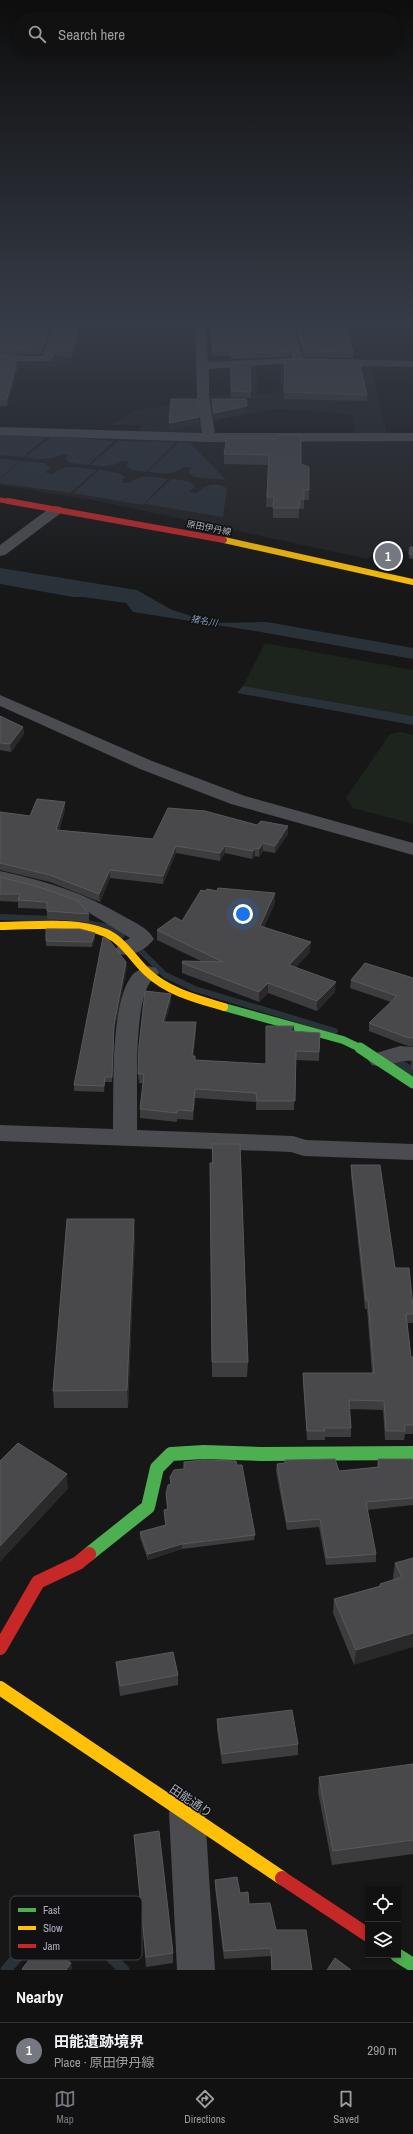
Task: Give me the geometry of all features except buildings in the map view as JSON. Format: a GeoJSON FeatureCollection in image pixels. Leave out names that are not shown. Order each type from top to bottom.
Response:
{"type":"FeatureCollection","features":[{"type":"Feature","properties":{"kind":"street"},"geometry":{"type":"LineString","coordinates":[[205,411],[209,438]]}},
{"type":"Feature","properties":{"kind":"street"},"geometry":{"type":"LineString","coordinates":[[0,431],[209,438],[226,436],[413,437]]}},
{"type":"Feature","properties":{"kind":"street","name":"原田伊丹線"},"geometry":{"type":"LineString","coordinates":[[0,500],[223,540],[413,582]]}},
{"type":"Feature","properties":{"kind":"street"},"geometry":{"type":"LineString","coordinates":[[0,552],[56,510]]}},
{"type":"Feature","properties":{"kind":"street"},"geometry":{"type":"LineString","coordinates":[[0,700],[146,765],[238,800],[413,849]]}},
{"type":"Feature","properties":{"kind":"street"},"geometry":{"type":"LineString","coordinates":[[0,877],[47,888],[90,905],[141,935],[143,939],[127,949]]}},
{"type":"Feature","properties":{"kind":"street"},"geometry":{"type":"LineString","coordinates":[[0,926],[80,926],[104,932],[119,940],[148,974],[164,984],[202,1001],[343,1040],[380,1060],[413,1083]]}},
{"type":"Feature","properties":{"kind":"street"},"geometry":{"type":"LineString","coordinates":[[125,1137],[126,1075],[130,1018],[133,997],[139,981],[148,974]]}},
{"type":"Feature","properties":{"kind":"street"},"geometry":{"type":"LineString","coordinates":[[380,1060],[393,1053],[404,1052],[413,1054]]}},
{"type":"Feature","properties":{"kind":"street"},"geometry":{"type":"LineString","coordinates":[[0,1133],[293,1144],[304,1148],[413,1152]]}},
{"type":"Feature","properties":{"kind":"street"},"geometry":{"type":"LineString","coordinates":[[0,1648],[38,1582],[78,1563],[148,1507],[157,1468],[171,1454],[204,1452],[261,1454],[413,1453]]}},
{"type":"Feature","properties":{"kind":"street","name":"田能通り"},"geometry":{"type":"LineString","coordinates":[[0,1688],[365,1933]]}},
{"type":"Feature","properties":{"kind":"street"},"geometry":{"type":"LineString","coordinates":[[187,1813],[196,1970]]}},
{"type":"Feature","properties":{"kind":"street"},"geometry":{"type":"LineString","coordinates":[[401,1958],[413,1966]]}},
{"type":"Feature","properties":{"kind":"shaded area"},"geometry":{"type":"Polygon","coordinates":[[[134,411],[200,411],[203,435],[141,436],[140,425],[111,425],[134,411]]]}},
{"type":"Feature","properties":{"kind":"shaded area"},"geometry":{"type":"Polygon","coordinates":[[[209,411],[264,411],[213,421],[209,420],[209,411]]]}},
{"type":"Feature","properties":{"kind":"shaded area"},"geometry":{"type":"Polygon","coordinates":[[[306,411],[381,411],[387,435],[355,434],[353,416],[341,413],[306,411]]]}},
{"type":"Feature","properties":{"kind":"shaded area"},"geometry":{"type":"Polygon","coordinates":[[[0,433],[413,440],[413,551],[378,552],[368,559],[98,501],[0,485],[0,433]]]}},
{"type":"Feature","properties":{"kind":"shaded area"},"geometry":{"type":"Polygon","coordinates":[[[265,643],[413,670],[413,716],[243,686],[265,643]]]}},
{"type":"Feature","properties":{"kind":"shaded area"},"geometry":{"type":"Polygon","coordinates":[[[401,732],[413,735],[413,824],[353,808],[346,798],[390,734],[401,732]]]}},
{"type":"Feature","properties":{"kind":"water"},"geometry":{"type":"Polygon","coordinates":[[[0,435],[48,436],[23,457],[0,455],[0,435]]]}},
{"type":"Feature","properties":{"kind":"water"},"geometry":{"type":"Polygon","coordinates":[[[52,436],[114,441],[88,465],[70,463],[65,458],[68,455],[45,459],[25,457],[52,436]]]}},
{"type":"Feature","properties":{"kind":"water"},"geometry":{"type":"Polygon","coordinates":[[[118,441],[176,442],[146,472],[132,470],[126,466],[129,462],[122,461],[110,466],[90,465],[118,441]]]}},
{"type":"Feature","properties":{"kind":"water"},"geometry":{"type":"Polygon","coordinates":[[[179,442],[190,443],[226,480],[194,477],[188,472],[192,468],[184,467],[171,473],[148,472],[179,442]]]}},
{"type":"Feature","properties":{"kind":"water"},"geometry":{"type":"Polygon","coordinates":[[[0,458],[20,461],[0,478],[0,458]]]}},
{"type":"Feature","properties":{"kind":"water"},"geometry":{"type":"Polygon","coordinates":[[[21,461],[45,463],[50,468],[46,473],[53,474],[63,468],[68,467],[80,467],[97,470],[70,493],[0,483],[0,479],[21,461]]]}},
{"type":"Feature","properties":{"kind":"water"},"geometry":{"type":"Polygon","coordinates":[[[99,470],[119,473],[125,477],[122,482],[129,483],[143,477],[168,479],[143,505],[73,493],[99,470]]]}},
{"type":"Feature","properties":{"kind":"water"},"geometry":{"type":"Polygon","coordinates":[[[171,479],[188,481],[195,486],[189,492],[197,493],[207,486],[215,484],[227,488],[223,517],[145,504],[171,479]]]}},
{"type":"Feature","properties":{"kind":"water","name":"猪名川"},"geometry":{"type":"Polygon","coordinates":[[[0,568],[137,590],[170,609],[212,623],[267,622],[413,648],[413,659],[255,631],[133,612],[126,603],[73,597],[0,584],[0,568]]]}},
{"type":"Feature","properties":{"kind":"water"},"geometry":{"type":"Polygon","coordinates":[[[243,686],[413,716],[413,725],[237,693],[243,686]]]}},
{"type":"Feature","properties":{"kind":"waterway"},"geometry":{"type":"LineString","coordinates":[[0,917],[55,919]]}},
{"type":"Feature","properties":{"kind":"waterway"},"geometry":{"type":"LineString","coordinates":[[72,920],[112,928],[122,935]]}},
{"type":"Feature","properties":{"kind":"waterway"},"geometry":{"type":"LineString","coordinates":[[135,945],[165,975],[195,989],[335,1031]]}},
{"type":"Feature","properties":{"kind":"waterway"},"geometry":{"type":"LineString","coordinates":[[396,1061],[413,1071]]}},
{"type":"Feature","properties":{"kind":"waterway"},"geometry":{"type":"LineString","coordinates":[[6,1970],[15,1960]]}},
{"type":"Feature","properties":{"kind":"waterway"},"geometry":{"type":"LineString","coordinates":[[114,1960],[124,1970]]}},
{"type":"Feature","properties":{"kind":"traffic: fast"},"geometry":{"type":"LineString","coordinates":[[224,1007],[343,1040],[361,1048],[413,1083]]}},
{"type":"Feature","properties":{"kind":"traffic: fast"},"geometry":{"type":"LineString","coordinates":[[89,1554],[148,1507],[157,1468],[171,1454],[204,1452],[261,1454],[413,1453]]}},
{"type":"Feature","properties":{"kind":"traffic: fast"},"geometry":{"type":"LineString","coordinates":[[401,1958],[413,1965]]}},
{"type":"Feature","properties":{"kind":"traffic: slow"},"geometry":{"type":"LineString","coordinates":[[224,540],[413,582]]}},
{"type":"Feature","properties":{"kind":"traffic: slow"},"geometry":{"type":"LineString","coordinates":[[0,926],[69,926],[83,927],[106,933],[118,940],[155,979],[173,990],[224,1007]]}},
{"type":"Feature","properties":{"kind":"traffic: slow"},"geometry":{"type":"LineString","coordinates":[[0,1688],[282,1878]]}},
{"type":"Feature","properties":{"kind":"traffic: jam"},"geometry":{"type":"LineString","coordinates":[[0,500],[224,540]]}},
{"type":"Feature","properties":{"kind":"traffic: jam"},"geometry":{"type":"LineString","coordinates":[[0,1648],[38,1582],[78,1563],[89,1554]]}},
{"type":"Feature","properties":{"kind":"traffic: jam"},"geometry":{"type":"LineString","coordinates":[[282,1878],[365,1933]]}},
{"type":"Feature","properties":{"kind":"place","name":"田能遺跡境界"},"geometry":{"type":"Point","coordinates":[388,556]}}]}
